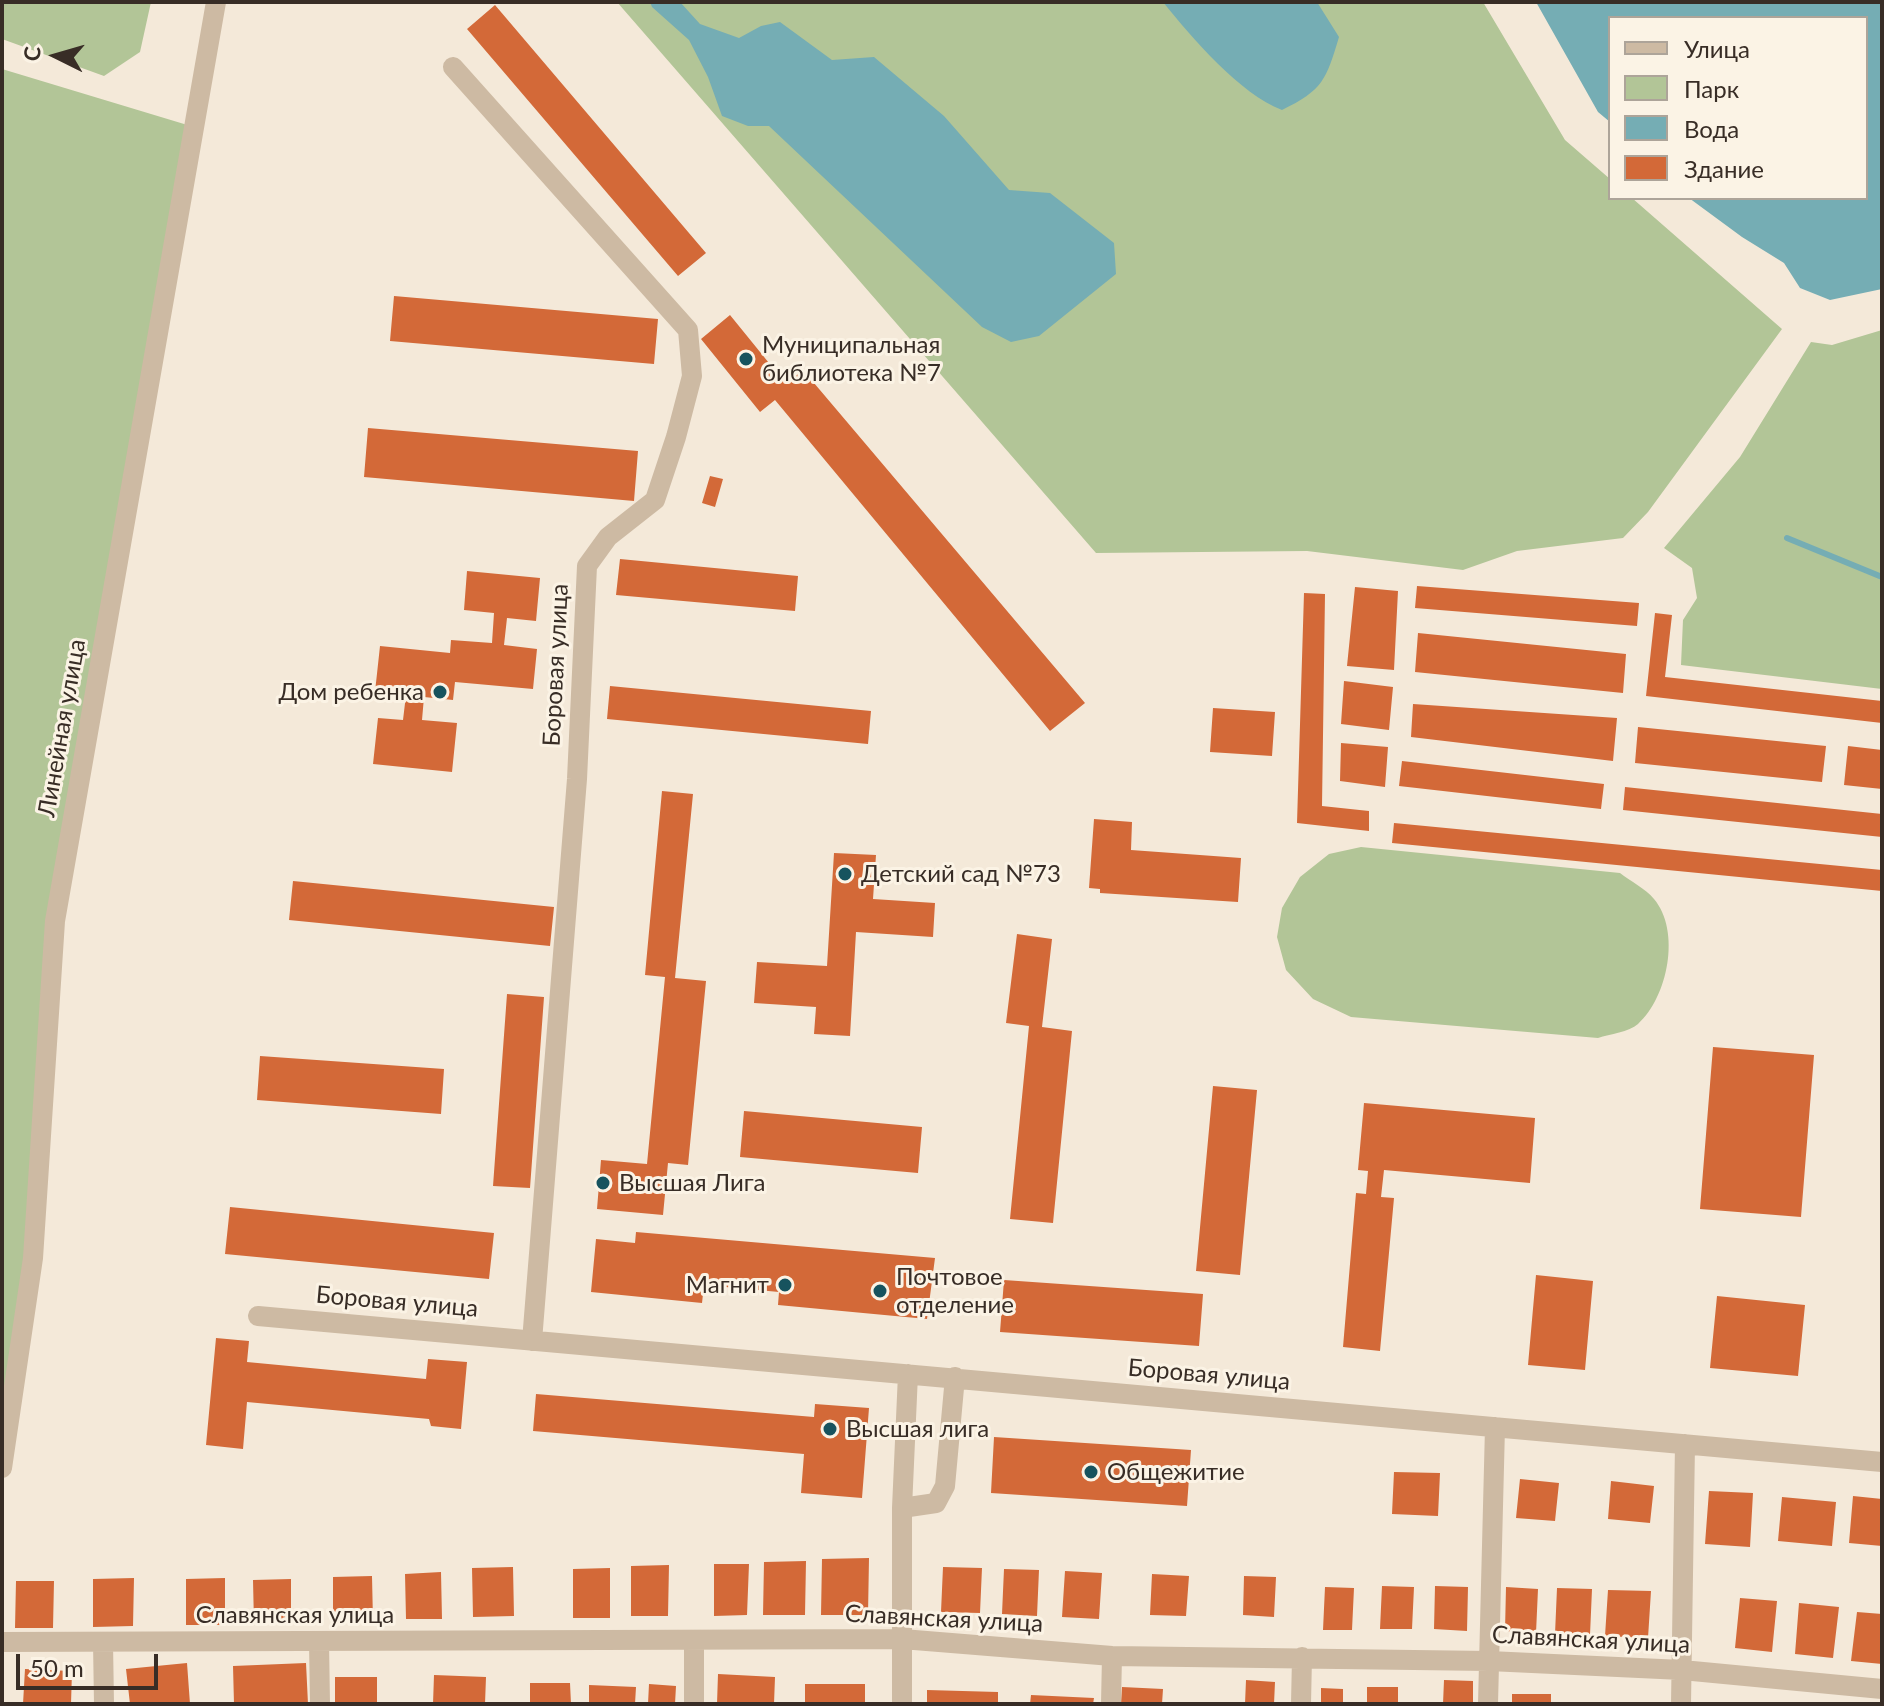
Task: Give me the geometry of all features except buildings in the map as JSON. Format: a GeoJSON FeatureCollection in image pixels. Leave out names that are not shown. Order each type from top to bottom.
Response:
{"type":"FeatureCollection","features":[{"type":"Feature","properties":{"kind":"street","name":"Линейная улица"},"geometry":{"type":"LineString","coordinates":[[2,1468],[33,1258],[55,921],[216,2]]}},
{"type":"Feature","properties":{"kind":"street","name":"Боровая улица"},"geometry":{"type":"LineString","coordinates":[[453,67],[688,330],[692,376],[655,500],[608,537],[587,566],[577,779],[532,1341]]}},
{"type":"Feature","properties":{"kind":"street","name":"Боровая улица"},"geometry":{"type":"LineString","coordinates":[[258,1316],[1882,1462]]}},
{"type":"Feature","properties":{"kind":"street"},"geometry":{"type":"LineString","coordinates":[[902,1704],[902,1508],[908,1374]]}},
{"type":"Feature","properties":{"kind":"street"},"geometry":{"type":"LineString","coordinates":[[902,1508],[936,1503],[945,1486],[955,1377]]}},
{"type":"Feature","properties":{"kind":"street"},"geometry":{"type":"LineString","coordinates":[[1488,1704],[1495,1427]]}},
{"type":"Feature","properties":{"kind":"street"},"geometry":{"type":"LineString","coordinates":[[1681,1704],[1685,1444]]}},
{"type":"Feature","properties":{"kind":"street","name":"Славянская улица"},"geometry":{"type":"LineString","coordinates":[[2,1642],[902,1639],[1112,1656],[1489,1661],[1682,1670],[1882,1689]]}},
{"type":"Feature","properties":{"kind":"street"},"geometry":{"type":"LineString","coordinates":[[694,1640],[694,1704]]}},
{"type":"Feature","properties":{"kind":"street"},"geometry":{"type":"LineString","coordinates":[[319,1641],[320,1704]]}},
{"type":"Feature","properties":{"kind":"street"},"geometry":{"type":"LineString","coordinates":[[103,1642],[104,1704]]}},
{"type":"Feature","properties":{"kind":"street"},"geometry":{"type":"LineString","coordinates":[[1111,1704],[1112,1656]]}},
{"type":"Feature","properties":{"kind":"street"},"geometry":{"type":"LineString","coordinates":[[1301,1704],[1302,1657]]}},
{"type":"Feature","properties":{"kind":"green space"},"geometry":{"type":"Polygon","coordinates":[[[2,2],[151,2],[140,52],[104,76],[2,39],[2,2]]]}},
{"type":"Feature","properties":{"kind":"green space"},"geometry":{"type":"Polygon","coordinates":[[[617,2],[1483,2],[1565,140],[1608,177],[1608,200],[1634,200],[1782,329],[1648,512],[1623,538],[1517,551],[1463,570],[1307,551],[1096,553],[617,2]]]}},
{"type":"Feature","properties":{"kind":"green space"},"geometry":{"type":"Polygon","coordinates":[[[2,69],[194,127],[55,921],[33,1258],[2,1460],[2,69]]]}},
{"type":"Feature","properties":{"kind":"green space"},"geometry":{"type":"Polygon","coordinates":[[[1882,330],[1882,689],[1681,665],[1683,620],[1697,598],[1692,568],[1664,548],[1740,457],[1811,342],[1832,345],[1882,330]]]}},
{"type":"Feature","properties":{"kind":"green space"},"geometry":{"type":"Polygon","coordinates":[[[1361,847],[1620,873],[1654,899],[1667,928],[1667,963],[1657,998],[1634,1027],[1598,1038],[1351,1017],[1313,999],[1286,970],[1277,937],[1282,908],[1300,877],[1329,854],[1361,847]]]}},
{"type":"Feature","properties":{"kind":"water"},"geometry":{"type":"Polygon","coordinates":[[[650,2],[680,2],[700,24],[739,38],[761,26],[780,22],[832,60],[874,57],[944,116],[1009,190],[1050,193],[1114,243],[1116,274],[1039,336],[1011,342],[982,327],[769,126],[748,126],[722,116],[708,77],[689,40],[650,2]]]}},
{"type":"Feature","properties":{"kind":"water"},"geometry":{"type":"Polygon","coordinates":[[[1163,2],[1317,2],[1339,37],[1321,82],[1306,96],[1282,110],[1234,78],[1202,48],[1163,2]]]}},
{"type":"Feature","properties":{"kind":"water"},"geometry":{"type":"Polygon","coordinates":[[[1536,2],[1882,2],[1882,289],[1830,300],[1800,288],[1784,263],[1692,200],[1868,200],[1868,16],[1608,16],[1608,120],[1598,112],[1536,2]]]}},
{"type":"Feature","properties":{"kind":"waterway"},"geometry":{"type":"LineString","coordinates":[[1787,538],[1882,577]]}},
{"type":"Feature","properties":{"kind":"place","name":"Муниципальная библиотека №7"},"geometry":{"type":"Point","coordinates":[746,359]}},
{"type":"Feature","properties":{"kind":"place","name":"Дом ребенка"},"geometry":{"type":"Point","coordinates":[440,692]}},
{"type":"Feature","properties":{"kind":"place","name":"Детский сад №73"},"geometry":{"type":"Point","coordinates":[845,874]}},
{"type":"Feature","properties":{"kind":"place","name":"Высшая Лига"},"geometry":{"type":"Point","coordinates":[603,1183]}},
{"type":"Feature","properties":{"kind":"place","name":"Магнит"},"geometry":{"type":"Point","coordinates":[785,1285]}},
{"type":"Feature","properties":{"kind":"place","name":"Почтовое отделение"},"geometry":{"type":"Point","coordinates":[880,1291]}},
{"type":"Feature","properties":{"kind":"place","name":"Высшая лига"},"geometry":{"type":"Point","coordinates":[830,1429]}},
{"type":"Feature","properties":{"kind":"place","name":"Общежитие"},"geometry":{"type":"Point","coordinates":[1091,1472]}}]}
